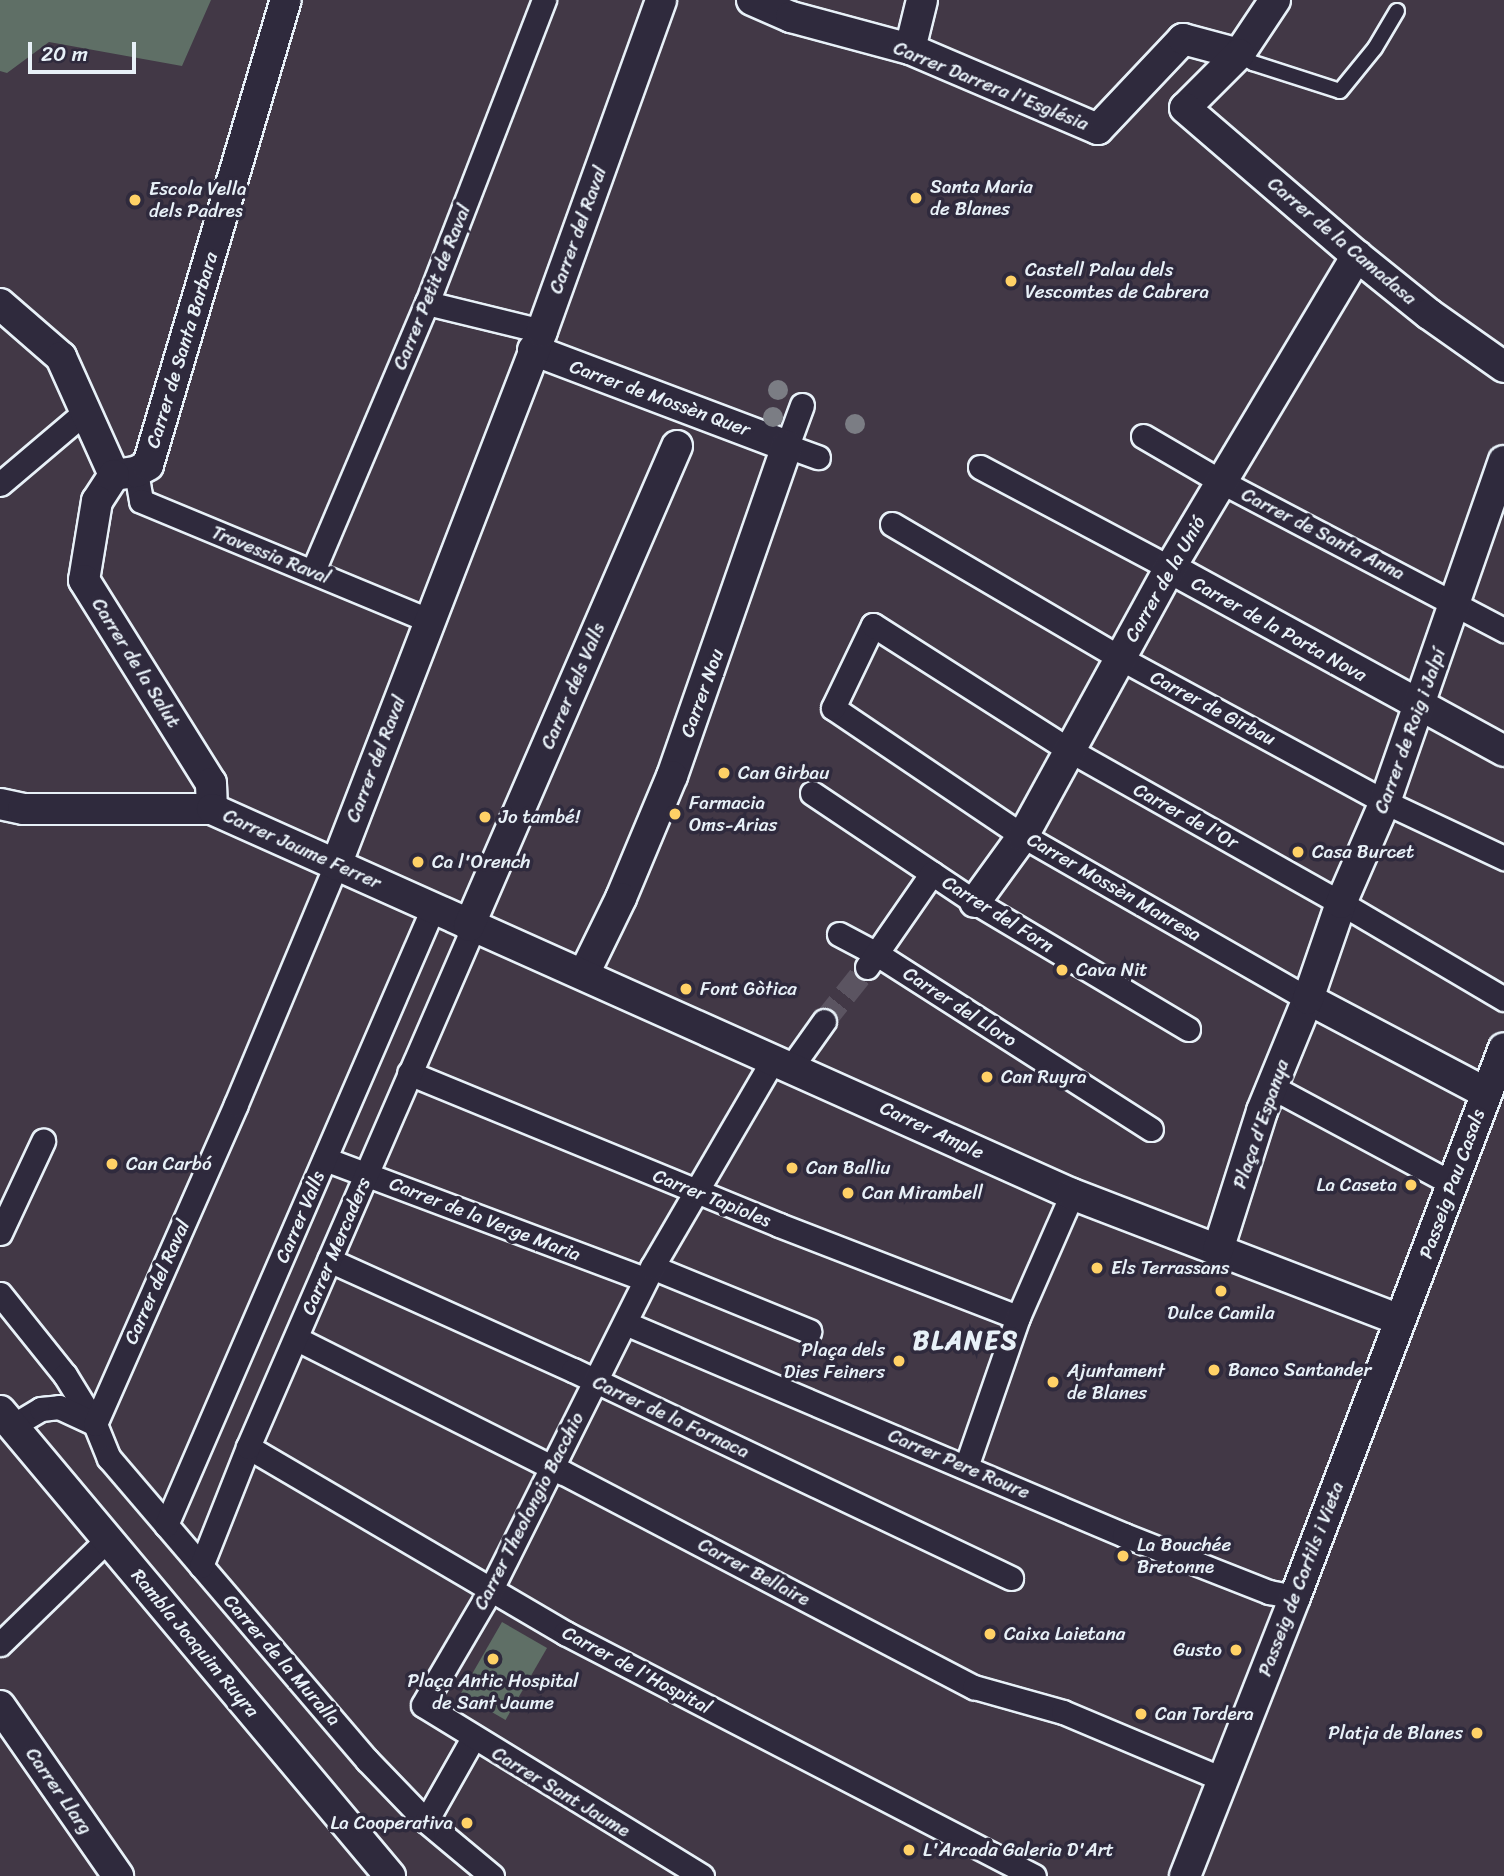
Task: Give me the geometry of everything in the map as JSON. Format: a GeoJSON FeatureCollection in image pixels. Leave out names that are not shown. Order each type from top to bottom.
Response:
{"type":"FeatureCollection","features":[{"type":"Feature","properties":{"kind":"street","name":"Carrer de Santa Barbara"},"geometry":{"type":"LineString","coordinates":[[125,474],[148,465],[286,0]]}},
{"type":"Feature","properties":{"kind":"street","name":"Carrer Petit de Raval"},"geometry":{"type":"LineString","coordinates":[[313,571],[427,303],[544,0]]}},
{"type":"Feature","properties":{"kind":"street","name":"Carrer del Raval"},"geometry":{"type":"LineString","coordinates":[[95,1424],[236,1104],[336,865],[537,340],[661,0]]}},
{"type":"Feature","properties":{"kind":"street","name":"Carrer Darrera l'Església"},"geometry":{"type":"LineString","coordinates":[[752,0],[791,17],[910,49],[1098,129],[1183,39],[1239,54]]}},
{"type":"Feature","properties":{"kind":"street"},"geometry":{"type":"LineString","coordinates":[[910,49],[922,0]]}},
{"type":"Feature","properties":{"kind":"street"},"geometry":{"type":"LineString","coordinates":[[1239,54],[1275,0]]}},
{"type":"Feature","properties":{"kind":"street","name":"Carrer de la Camadasa"},"geometry":{"type":"LineString","coordinates":[[1239,54],[1185,108],[1357,256],[1429,314],[1504,367]]}},
{"type":"Feature","properties":{"kind":"street","name":"Carrer de la Unió"},"geometry":{"type":"LineString","coordinates":[[975,902],[1023,836],[1220,481],[1357,256]]}},
{"type":"Feature","properties":{"kind":"street"},"geometry":{"type":"LineString","coordinates":[[427,303],[537,340]]}},
{"type":"Feature","properties":{"kind":"street"},"geometry":{"type":"LineString","coordinates":[[0,304],[61,357],[85,412],[125,474]]}},
{"type":"Feature","properties":{"kind":"street","name":"Carrer de Mossèn Quer"},"geometry":{"type":"LineString","coordinates":[[537,340],[787,446]]}},
{"type":"Feature","properties":{"kind":"street","name":"Carrer Nou"},"geometry":{"type":"LineString","coordinates":[[583,974],[621,898],[672,776],[803,405]]}},
{"type":"Feature","properties":{"kind":"street"},"geometry":{"type":"LineString","coordinates":[[0,484],[85,412]]}},
{"type":"Feature","properties":{"kind":"street","name":"Carrer de Santa Anna"},"geometry":{"type":"LineString","coordinates":[[1143,436],[1220,481],[1504,630]]}},
{"type":"Feature","properties":{"kind":"street","name":"Carrer dels Valls"},"geometry":{"type":"LineString","coordinates":[[471,927],[677,446]]}},
{"type":"Feature","properties":{"kind":"street"},"geometry":{"type":"LineString","coordinates":[[787,446],[818,457]]}},
{"type":"Feature","properties":{"kind":"street","name":"Carrer de Roig i Jalpí"},"geometry":{"type":"LineString","coordinates":[[1308,999],[1341,903],[1385,802],[1420,707],[1504,461]]}},
{"type":"Feature","properties":{"kind":"street","name":"Carrer de la Porta Nova"},"geometry":{"type":"LineString","coordinates":[[980,467],[1504,751]]}},
{"type":"Feature","properties":{"kind":"street","name":"Travessia Raval"},"geometry":{"type":"LineString","coordinates":[[125,474],[141,501],[428,620]]}},
{"type":"Feature","properties":{"kind":"street","name":"Carrer de la Salut"},"geometry":{"type":"LineString","coordinates":[[125,474],[97,501],[84,580],[211,783],[212,809]]}},
{"type":"Feature","properties":{"kind":"street","name":"Carrer de Girbau"},"geometry":{"type":"LineString","coordinates":[[892,524],[1120,658],[1385,802],[1504,858]]}},
{"type":"Feature","properties":{"kind":"street","name":"Carrer de l'Or"},"geometry":{"type":"LineString","coordinates":[[873,625],[1069,750],[1341,903],[1504,999]]}},
{"type":"Feature","properties":{"kind":"street","name":"Carrer Mossèn Manresa"},"geometry":{"type":"LineString","coordinates":[[873,625],[833,708],[1023,836],[1308,999],[1486,1093]]}},
{"type":"Feature","properties":{"kind":"street","name":"Carrer del Forn"},"geometry":{"type":"LineString","coordinates":[[812,793],[975,902],[1188,1029]]}},
{"type":"Feature","properties":{"kind":"street","name":"Carrer Jaume Ferrer"},"geometry":{"type":"LineString","coordinates":[[0,804],[23,809],[212,809],[471,927]]}},
{"type":"Feature","properties":{"kind":"street"},"geometry":{"type":"LineString","coordinates":[[872,961],[932,873]]}},
{"type":"Feature","properties":{"kind":"street","name":"Carrer Valls"},"geometry":{"type":"LineString","coordinates":[[166,1525],[433,908]]}},
{"type":"Feature","properties":{"kind":"street","name":"Carrer Ample"},"geometry":{"type":"LineString","coordinates":[[471,927],[783,1062],[1072,1194],[1401,1321]]}},
{"type":"Feature","properties":{"kind":"street","name":"Carrer Mercaders"},"geometry":{"type":"LineString","coordinates":[[201,1566],[248,1447],[297,1339],[328,1260],[471,927]]}},
{"type":"Feature","properties":{"kind":"street","name":"Carrer del Lloro"},"geometry":{"type":"LineString","coordinates":[[839,934],[872,961],[1151,1129]]}},
{"type":"Feature","properties":{"kind":"street","name":"Plaça d'Espanya"},"geometry":{"type":"LineString","coordinates":[[1218,1250],[1272,1087],[1308,999]]}},
{"type":"Feature","properties":{"kind":"street","name":"Carrer Theolongio Bacchio"},"geometry":{"type":"LineString","coordinates":[[423,1705],[491,1589],[649,1273],[694,1190],[783,1062],[824,1021]]}},
{"type":"Feature","properties":{"kind":"street","name":"Passeig Pau Casals"},"geometry":{"type":"LineString","coordinates":[[1401,1321],[1504,1048]]}},
{"type":"Feature","properties":{"kind":"street","name":"Carrer Tapioles"},"geometry":{"type":"LineString","coordinates":[[409,1073],[694,1190],[1018,1317]]}},
{"type":"Feature","properties":{"kind":"street"},"geometry":{"type":"LineString","coordinates":[[1272,1087],[1453,1184]]}},
{"type":"Feature","properties":{"kind":"street"},"geometry":{"type":"LineString","coordinates":[[0,1233],[43,1141]]}},
{"type":"Feature","properties":{"kind":"street","name":"Carrer de la Verge Maria"},"geometry":{"type":"LineString","coordinates":[[325,1159],[809,1331]]}},
{"type":"Feature","properties":{"kind":"street"},"geometry":{"type":"LineString","coordinates":[[966,1466],[1018,1317],[1072,1194]]}},
{"type":"Feature","properties":{"kind":"street","name":"Carrer de la Fornaca"},"geometry":{"type":"LineString","coordinates":[[328,1260],[595,1381],[1011,1577]]}},
{"type":"Feature","properties":{"kind":"street"},"geometry":{"type":"LineString","coordinates":[[0,1294],[65,1375],[95,1424]]}},
{"type":"Feature","properties":{"kind":"street","name":"Passeig de Cortils i Vieta"},"geometry":{"type":"LineString","coordinates":[[1185,1876],[1401,1321]]}},
{"type":"Feature","properties":{"kind":"street","name":"Carrer Pere Roure"},"geometry":{"type":"LineString","coordinates":[[625,1323],[1124,1535],[1269,1592],[1295,1597]]}},
{"type":"Feature","properties":{"kind":"street","name":"Carrer Bellaire"},"geometry":{"type":"LineString","coordinates":[[297,1339],[553,1468],[974,1687],[1063,1712],[1222,1779]]}},
{"type":"Feature","properties":{"kind":"street"},"geometry":{"type":"LineString","coordinates":[[7,1418],[59,1407],[95,1424]]}},
{"type":"Feature","properties":{"kind":"street","name":"Rambla Joaquim Ruyra"},"geometry":{"type":"LineString","coordinates":[[7,1418],[390,1876]]}},
{"type":"Feature","properties":{"kind":"street","name":"Carrer de la Muralla"},"geometry":{"type":"LineString","coordinates":[[95,1424],[109,1458],[367,1760],[426,1821],[492,1876]]}},
{"type":"Feature","properties":{"kind":"street","name":"Carrer de l'Hospital"},"geometry":{"type":"LineString","coordinates":[[248,1447],[565,1633],[1034,1876]]}},
{"type":"Feature","properties":{"kind":"street"},"geometry":{"type":"LineString","coordinates":[[0,1644],[108,1539]]}},
{"type":"Feature","properties":{"kind":"street","name":"Carrer Sant Jaume"},"geometry":{"type":"LineString","coordinates":[[423,1705],[702,1876]]}},
{"type":"Feature","properties":{"kind":"street","name":"Carrer Llarg"},"geometry":{"type":"LineString","coordinates":[[0,1706],[118,1876]]}},
{"type":"Feature","properties":{"kind":"street"},"geometry":{"type":"LineString","coordinates":[[426,1821],[473,1738]]}},
{"type":"Feature","properties":{"kind":"lane"},"geometry":{"type":"LineString","coordinates":[[1239,54],[1253,62],[1340,91],[1375,48],[1397,11]]}},
{"type":"Feature","properties":{"kind":"green space"},"geometry":{"type":"Polygon","coordinates":[[[0,0],[211,0],[182,66],[49,42],[7,73],[0,71],[0,0]]]}},
{"type":"Feature","properties":{"kind":"green space"},"geometry":{"type":"Polygon","coordinates":[[[502,1622],[547,1648],[506,1720],[460,1694],[502,1622]]]}},
{"type":"Feature","properties":{"kind":"tunnel"},"geometry":{"type":"LineString","coordinates":[[824,1021],[867,967]]}},
{"type":"Feature","properties":{"kind":"place","name":"Santa Maria de Blanes"},"geometry":{"type":"Point","coordinates":[916,198]}},
{"type":"Feature","properties":{"kind":"place","name":"Escola Vella dels Padres"},"geometry":{"type":"Point","coordinates":[135,200]}},
{"type":"Feature","properties":{"kind":"place","name":"Castell Palau dels Vescomtes de Cabrera"},"geometry":{"type":"Point","coordinates":[1011,281]}},
{"type":"Feature","properties":{"kind":"place","name":"Can Girbau"},"geometry":{"type":"Point","coordinates":[724,773]}},
{"type":"Feature","properties":{"kind":"place","name":"Farmacia Oms-Arias"},"geometry":{"type":"Point","coordinates":[675,814]}},
{"type":"Feature","properties":{"kind":"place","name":"Jo també!"},"geometry":{"type":"Point","coordinates":[485,817]}},
{"type":"Feature","properties":{"kind":"place","name":"Casa Burcet"},"geometry":{"type":"Point","coordinates":[1298,852]}},
{"type":"Feature","properties":{"kind":"place","name":"Ca l'Orench"},"geometry":{"type":"Point","coordinates":[418,862]}},
{"type":"Feature","properties":{"kind":"place","name":"Cava Nit"},"geometry":{"type":"Point","coordinates":[1062,970]}},
{"type":"Feature","properties":{"kind":"place","name":"Font Gòtica"},"geometry":{"type":"Point","coordinates":[686,989]}},
{"type":"Feature","properties":{"kind":"place","name":"Can Ruyra"},"geometry":{"type":"Point","coordinates":[987,1077]}},
{"type":"Feature","properties":{"kind":"place","name":"Can Carbó"},"geometry":{"type":"Point","coordinates":[112,1164]}},
{"type":"Feature","properties":{"kind":"place","name":"Can Balliu"},"geometry":{"type":"Point","coordinates":[792,1168]}},
{"type":"Feature","properties":{"kind":"place","name":"La Caseta"},"geometry":{"type":"Point","coordinates":[1411,1185]}},
{"type":"Feature","properties":{"kind":"place","name":"Can Mirambell"},"geometry":{"type":"Point","coordinates":[848,1193]}},
{"type":"Feature","properties":{"kind":"place","name":"Els Terrassans"},"geometry":{"type":"Point","coordinates":[1097,1268]}},
{"type":"Feature","properties":{"kind":"place","name":"Dulce Camila"},"geometry":{"type":"Point","coordinates":[1221,1291]}},
{"type":"Feature","properties":{"kind":"place","name":"Plaça dels Dies Feiners"},"geometry":{"type":"Point","coordinates":[899,1361]}},
{"type":"Feature","properties":{"kind":"place","name":"Banco Santander"},"geometry":{"type":"Point","coordinates":[1214,1370]}},
{"type":"Feature","properties":{"kind":"place","name":"Ajuntament de Blanes"},"geometry":{"type":"Point","coordinates":[1053,1382]}},
{"type":"Feature","properties":{"kind":"place","name":"La Bouchée Bretonne"},"geometry":{"type":"Point","coordinates":[1123,1556]}},
{"type":"Feature","properties":{"kind":"place","name":"Caixa Laietana"},"geometry":{"type":"Point","coordinates":[990,1634]}},
{"type":"Feature","properties":{"kind":"place","name":"Gusto"},"geometry":{"type":"Point","coordinates":[1236,1650]}},
{"type":"Feature","properties":{"kind":"place","name":"Plaça Antic Hospital de Sant Jaume"},"geometry":{"type":"Point","coordinates":[493,1659]}},
{"type":"Feature","properties":{"kind":"place","name":"Can Tordera"},"geometry":{"type":"Point","coordinates":[1141,1714]}},
{"type":"Feature","properties":{"kind":"place","name":"Platja de Blanes"},"geometry":{"type":"Point","coordinates":[1477,1733]}},
{"type":"Feature","properties":{"kind":"place","name":"La Cooperativa"},"geometry":{"type":"Point","coordinates":[467,1823]}},
{"type":"Feature","properties":{"kind":"place","name":"L'Arcada Galeria D'Art"},"geometry":{"type":"Point","coordinates":[909,1850]}},
{"type":"Feature","properties":{"kind":"district","name":"BLANES"},"geometry":{"type":"Point","coordinates":[966,1341]}}]}
